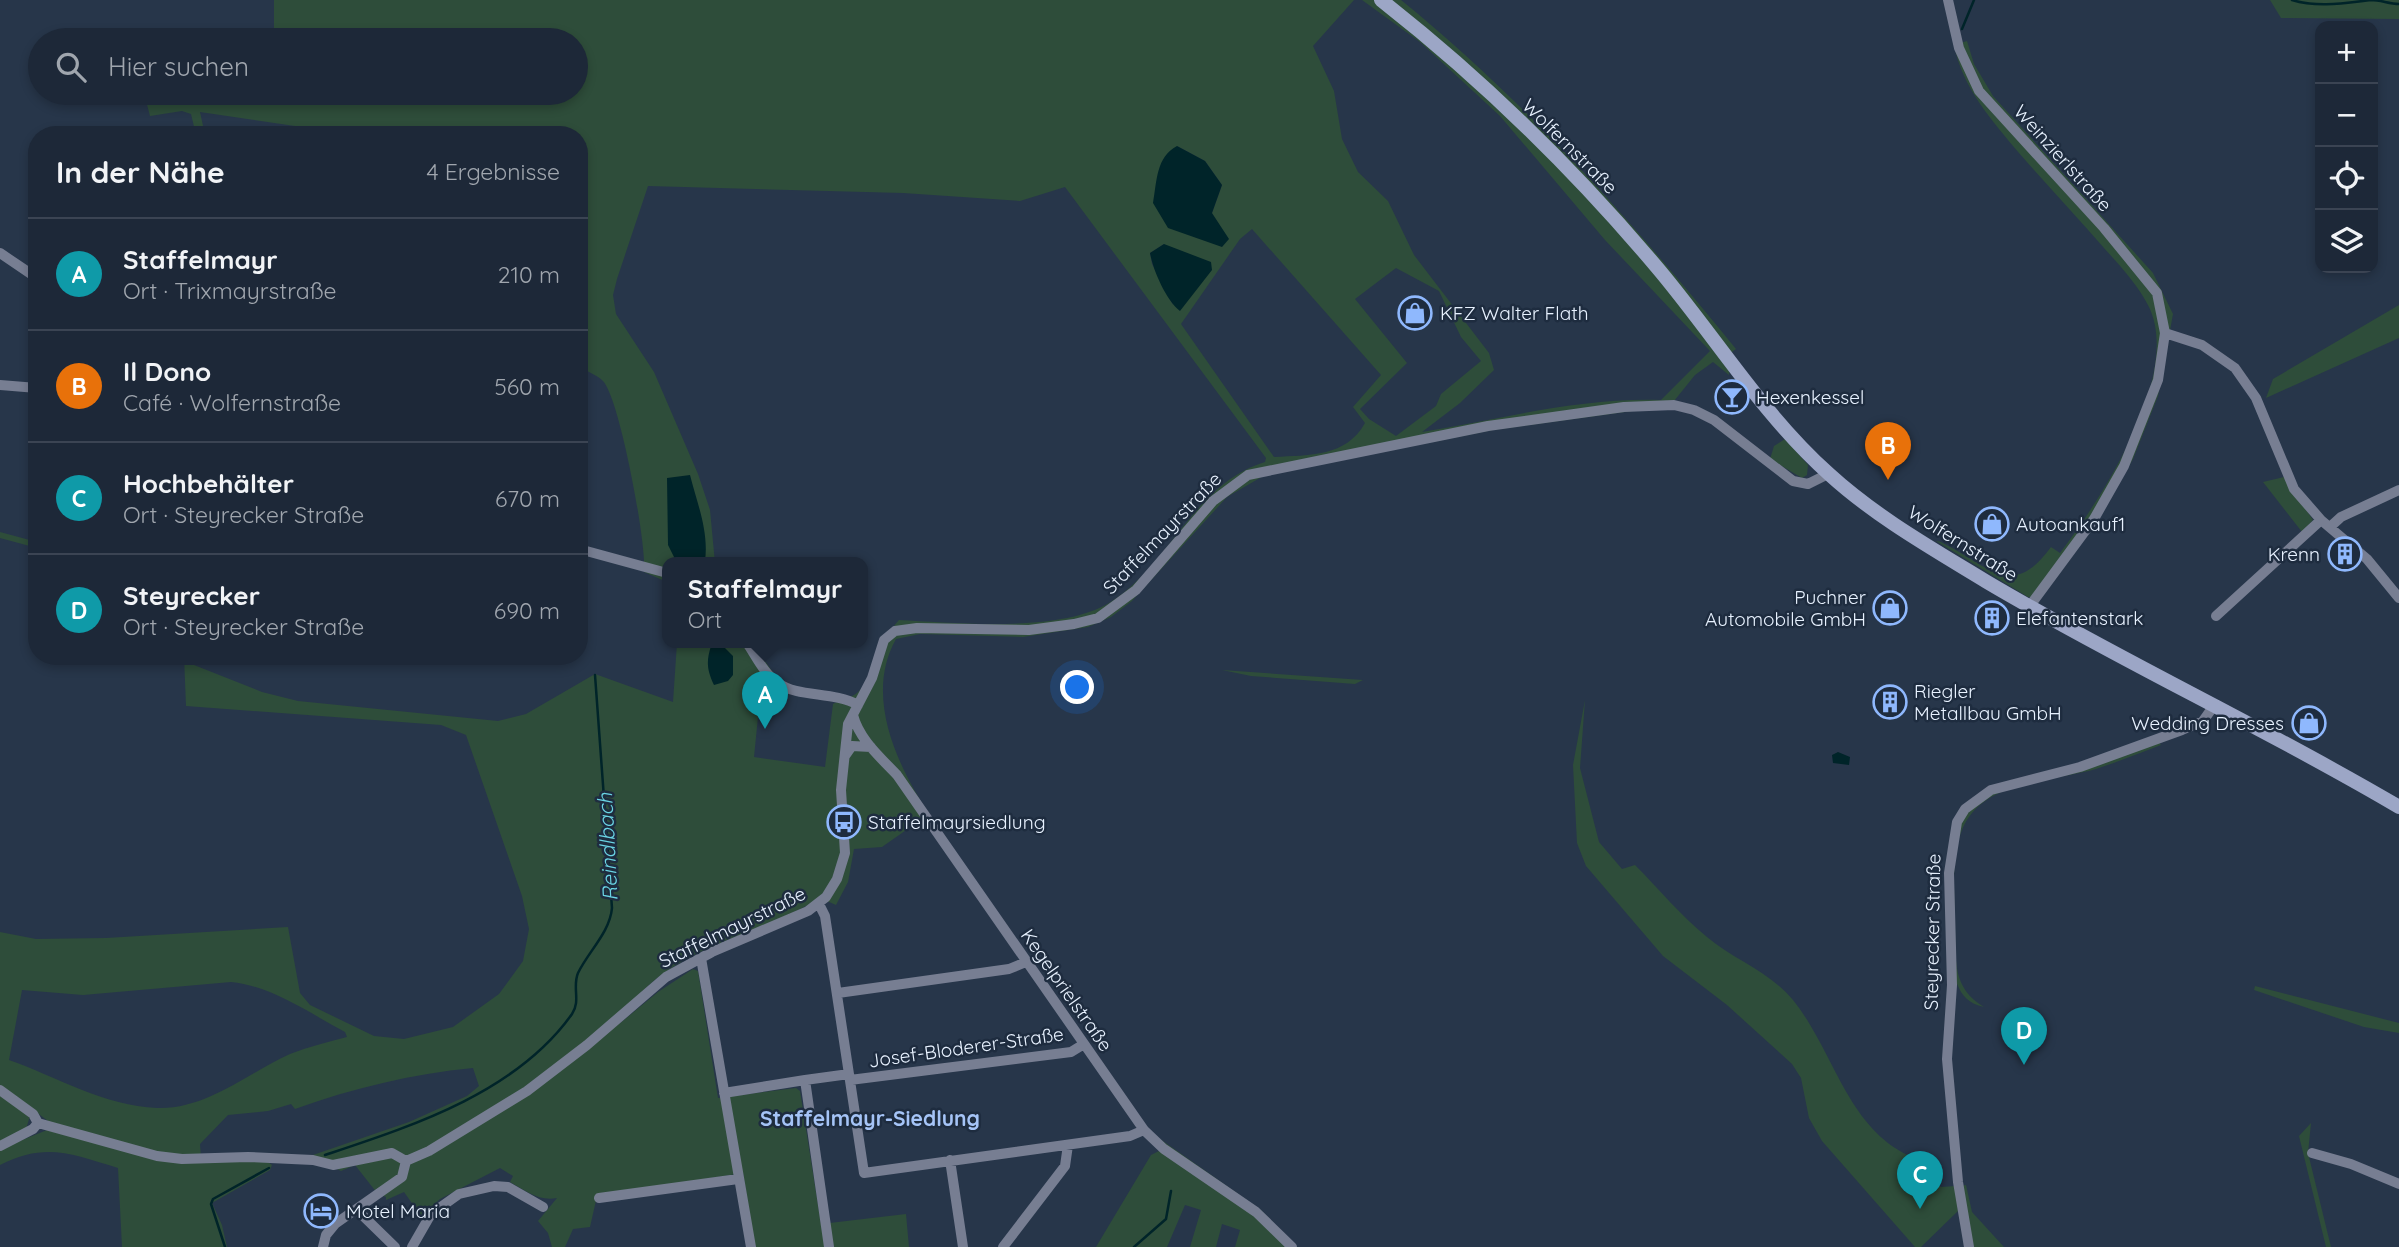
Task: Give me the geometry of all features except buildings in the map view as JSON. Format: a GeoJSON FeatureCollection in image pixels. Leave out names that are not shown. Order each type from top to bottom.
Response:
{"type":"FeatureCollection","features":[{"type":"Feature","properties":{"kind":"main road","name":"Wolfernstraße"},"geometry":{"type":"LineString","coordinates":[[1381,0],[1448,54],[1608,211],[1661,272],[1795,441],[1828,474],[1894,524],[2028,607],[2399,807]]}},
{"type":"Feature","properties":{"kind":"street","name":"Weinzierlstraße"},"geometry":{"type":"LineString","coordinates":[[1948,0],[1959,48],[1979,91],[2104,228],[2157,293],[2165,333],[2158,380],[2124,466],[2094,519],[2028,607]]}},
{"type":"Feature","properties":{"kind":"street"},"geometry":{"type":"LineString","coordinates":[[0,253],[28,272]]}},
{"type":"Feature","properties":{"kind":"street"},"geometry":{"type":"LineString","coordinates":[[2165,333],[2202,345],[2221,356],[2248,383],[2294,489],[2325,523],[2367,559],[2399,598]]}},
{"type":"Feature","properties":{"kind":"street"},"geometry":{"type":"LineString","coordinates":[[0,385],[28,387]]}},
{"type":"Feature","properties":{"kind":"street","name":"Staffelmayrstraße"},"geometry":{"type":"LineString","coordinates":[[406,1161],[429,1151],[527,1091],[587,1045],[666,978],[701,958],[819,904],[832,888],[845,853],[841,790],[846,733],[872,678],[884,640],[895,631],[916,628],[1029,629],[1074,624],[1098,618],[1136,590],[1223,492],[1248,475],[1488,426],[1653,405],[1674,405],[1704,414],[1793,481],[1808,484],[1828,474]]}},
{"type":"Feature","properties":{"kind":"street"},"geometry":{"type":"LineString","coordinates":[[2216,616],[2325,523],[2399,490]]}},
{"type":"Feature","properties":{"kind":"street"},"geometry":{"type":"LineString","coordinates":[[588,551],[662,572]]}},
{"type":"Feature","properties":{"kind":"street"},"geometry":{"type":"LineString","coordinates":[[751,648],[778,683],[794,690],[838,695],[855,710]]}},
{"type":"Feature","properties":{"kind":"street","name":"Steyrecker Straße"},"geometry":{"type":"LineString","coordinates":[[1969,1247],[1958,1182],[1947,1048],[1952,985],[1949,865],[1957,822],[1965,809],[1991,790],[2080,766],[2182,730],[2203,721],[2213,707]]}},
{"type":"Feature","properties":{"kind":"street","name":"Kegelprielstraße"},"geometry":{"type":"LineString","coordinates":[[855,710],[856,726],[897,775],[1144,1130],[1164,1149],[1256,1212],[1292,1247]]}},
{"type":"Feature","properties":{"kind":"street"},"geometry":{"type":"LineString","coordinates":[[845,756],[852,746],[871,747]]}},
{"type":"Feature","properties":{"kind":"street"},"geometry":{"type":"LineString","coordinates":[[819,904],[825,916],[838,993],[864,1173],[1130,1136],[1144,1130]]}},
{"type":"Feature","properties":{"kind":"street"},"geometry":{"type":"LineString","coordinates":[[701,958],[751,1247]]}},
{"type":"Feature","properties":{"kind":"street"},"geometry":{"type":"LineString","coordinates":[[838,993],[1009,969],[1026,961]]}},
{"type":"Feature","properties":{"kind":"street","name":"Josef-Bloderer-Straße"},"geometry":{"type":"LineString","coordinates":[[724,1093],[805,1080],[1071,1052],[1084,1044]]}},
{"type":"Feature","properties":{"kind":"street"},"geometry":{"type":"LineString","coordinates":[[805,1080],[829,1247]]}},
{"type":"Feature","properties":{"kind":"street"},"geometry":{"type":"LineString","coordinates":[[0,1090],[33,1114],[38,1123],[168,1158],[248,1157],[313,1160],[333,1165],[392,1153],[406,1161],[402,1177],[335,1224],[326,1235],[323,1247]]}},
{"type":"Feature","properties":{"kind":"street"},"geometry":{"type":"LineString","coordinates":[[0,1146],[33,1129],[38,1123]]}},
{"type":"Feature","properties":{"kind":"street"},"geometry":{"type":"LineString","coordinates":[[1003,1247],[1065,1167],[1068,1144]]}},
{"type":"Feature","properties":{"kind":"street"},"geometry":{"type":"LineString","coordinates":[[2312,1153],[2350,1164],[2399,1184]]}},
{"type":"Feature","properties":{"kind":"street"},"geometry":{"type":"LineString","coordinates":[[950,1160],[963,1247]]}},
{"type":"Feature","properties":{"kind":"street"},"geometry":{"type":"LineString","coordinates":[[598,1198],[738,1179]]}},
{"type":"Feature","properties":{"kind":"street"},"geometry":{"type":"LineString","coordinates":[[412,1247],[431,1214],[459,1194],[494,1186],[508,1187],[544,1207]]}},
{"type":"Feature","properties":{"kind":"street"},"geometry":{"type":"LineString","coordinates":[[357,1210],[395,1247]]}},
{"type":"Feature","properties":{"kind":"shaded area"},"geometry":{"type":"Polygon","coordinates":[[[274,0],[1354,0],[1313,46],[1334,91],[1342,139],[1358,172],[1388,201],[1414,255],[1489,353],[1494,370],[1460,403],[1422,432],[1571,405],[1661,400],[1710,351],[1605,240],[1500,116],[1420,42],[1362,0],[1401,0],[1447,39],[1535,122],[1618,210],[1736,349],[1732,352],[1729,375],[1713,362],[1695,375],[1674,401],[1640,410],[1493,430],[1265,475],[1227,497],[1132,601],[1111,617],[1088,627],[1023,637],[920,634],[896,639],[887,661],[883,684],[884,706],[896,752],[929,814],[882,847],[854,849],[848,882],[836,905],[820,898],[682,962],[657,978],[636,998],[619,1024],[658,992],[693,969],[698,971],[718,1098],[796,1088],[800,1091],[821,1224],[906,1214],[909,1247],[755,1247],[743,1173],[597,1196],[590,1227],[573,1229],[565,1247],[552,1247],[548,1233],[538,1221],[557,1198],[538,1197],[527,1192],[510,1182],[513,1176],[500,1168],[440,1199],[421,1216],[404,1192],[386,1200],[355,1165],[341,1171],[310,1156],[409,1122],[467,1096],[479,1086],[473,1068],[383,1083],[295,1109],[291,1104],[268,1111],[228,1115],[200,1144],[201,1157],[171,1157],[52,1124],[36,1112],[30,1116],[26,1129],[0,1143],[0,932],[36,939],[106,938],[288,927],[300,993],[310,1005],[374,1036],[404,1039],[453,1027],[499,994],[523,961],[529,929],[522,896],[466,735],[441,725],[186,706],[184,665],[194,665],[262,692],[298,701],[498,721],[526,714],[595,674],[673,702],[677,648],[756,648],[775,675],[762,677],[754,757],[825,767],[833,704],[853,696],[864,685],[887,637],[899,620],[1007,624],[1036,622],[1063,619],[1109,603],[1149,568],[1219,488],[1240,473],[1265,462],[1266,458],[1065,187],[1020,201],[903,193],[648,186],[613,295],[616,314],[654,372],[698,474],[710,510],[714,557],[662,557],[662,580],[644,572],[641,533],[631,473],[617,415],[603,381],[588,372],[588,126],[295,126],[200,112],[203,126],[194,126],[191,114],[182,111],[150,116],[147,105],[588,105],[588,28],[274,28],[274,0]],[[1177,146],[1212,213],[1222,185],[1205,161],[1177,146]],[[1252,229],[1240,239],[1181,324],[1274,457],[1326,452],[1348,442],[1365,423],[1353,407],[1381,375],[1252,229]],[[1164,244],[1150,253],[1152,264],[1173,305],[1164,244]],[[1396,268],[1355,299],[1407,363],[1360,409],[1369,419],[1396,436],[1436,406],[1441,394],[1481,361],[1461,337],[1439,291],[1396,268]],[[231,982],[83,995],[22,990],[9,1060],[82,1090],[138,1106],[157,1108],[193,1103],[226,1089],[290,1054],[347,1037],[345,1032],[276,995],[231,982]]]}},
{"type":"Feature","properties":{"kind":"shaded area"},"geometry":{"type":"Polygon","coordinates":[[[2270,0],[2399,0],[2399,19],[2281,18],[2270,0]]]}},
{"type":"Feature","properties":{"kind":"shaded area"},"geometry":{"type":"Polygon","coordinates":[[[1967,41],[1974,64],[1993,96],[2153,273],[2173,314],[2158,396],[2133,459],[2097,522],[2040,597],[2028,597],[1936,541],[1993,572],[2005,575],[2027,571],[2051,547],[2060,553],[2096,501],[2132,436],[2146,401],[2155,367],[2156,335],[2149,307],[2134,284],[2019,153],[1979,103],[1964,76],[1954,45],[1967,41]]]}},
{"type":"Feature","properties":{"kind":"shaded area"},"geometry":{"type":"Polygon","coordinates":[[[1177,146],[1205,161],[1222,185],[1212,213],[1229,239],[1222,247],[1168,228],[1153,203],[1161,163],[1177,146]]]}},
{"type":"Feature","properties":{"kind":"shaded area"},"geometry":{"type":"Polygon","coordinates":[[[1164,244],[1211,262],[1212,270],[1180,311],[1165,292],[1150,253],[1164,244]]]}},
{"type":"Feature","properties":{"kind":"shaded area"},"geometry":{"type":"Polygon","coordinates":[[[2399,305],[2399,338],[2266,398],[2273,379],[2399,305]]]}},
{"type":"Feature","properties":{"kind":"shaded area"},"geometry":{"type":"Polygon","coordinates":[[[1785,439],[1808,465],[1807,475],[1802,478],[1770,459],[1774,446],[1785,439]]]}},
{"type":"Feature","properties":{"kind":"shaded area"},"geometry":{"type":"Polygon","coordinates":[[[690,475],[704,528],[705,557],[674,557],[668,545],[667,478],[690,475]]]}},
{"type":"Feature","properties":{"kind":"shaded area"},"geometry":{"type":"Polygon","coordinates":[[[2284,477],[2313,520],[2302,532],[2263,482],[2284,477]]]}},
{"type":"Feature","properties":{"kind":"shaded area"},"geometry":{"type":"Polygon","coordinates":[[[0,532],[28,540],[28,546],[0,538],[0,532]]]}},
{"type":"Feature","properties":{"kind":"shaded area"},"geometry":{"type":"Polygon","coordinates":[[[710,648],[725,648],[733,656],[733,675],[728,681],[714,685],[708,657],[710,648]]]}},
{"type":"Feature","properties":{"kind":"shaded area"},"geometry":{"type":"Polygon","coordinates":[[[1222,670],[1363,680],[1355,684],[1251,676],[1222,670]]]}},
{"type":"Feature","properties":{"kind":"shaded area"},"geometry":{"type":"Polygon","coordinates":[[[1585,700],[1580,768],[1599,842],[1622,869],[1635,865],[1707,937],[1784,990],[1808,1021],[1844,1088],[1873,1129],[1891,1145],[1914,1158],[1921,1155],[1922,1172],[1941,1187],[1956,1186],[1958,1211],[1921,1247],[1915,1247],[1822,1141],[1809,1118],[1801,1078],[1792,1064],[1727,1005],[1663,956],[1586,866],[1577,843],[1573,765],[1585,700]]]}},
{"type":"Feature","properties":{"kind":"shaded area"},"geometry":{"type":"Polygon","coordinates":[[[2158,741],[2161,745],[2096,769],[2013,787],[1984,802],[1972,813],[1959,838],[1954,884],[1958,973],[1966,991],[1984,1007],[1974,1004],[1966,998],[1957,984],[1952,956],[1949,903],[1951,857],[1956,836],[1965,817],[1979,801],[1998,789],[2079,770],[2158,741]]]}},
{"type":"Feature","properties":{"kind":"shaded area"},"geometry":{"type":"Polygon","coordinates":[[[1838,752],[1850,757],[1849,765],[1833,763],[1832,755],[1838,752]]]}},
{"type":"Feature","properties":{"kind":"shaded area"},"geometry":{"type":"Polygon","coordinates":[[[2255,986],[2399,1023],[2399,1033],[2364,1027],[2254,990],[2255,986]]]}},
{"type":"Feature","properties":{"kind":"shaded area"},"geometry":{"type":"Polygon","coordinates":[[[2311,1123],[2308,1153],[2331,1247],[2326,1247],[2299,1136],[2311,1123]]]}},
{"type":"Feature","properties":{"kind":"shaded area"},"geometry":{"type":"Polygon","coordinates":[[[47,1130],[138,1154],[268,1162],[272,1165],[270,1170],[212,1203],[222,1225],[227,1247],[122,1247],[118,1168],[72,1155],[45,1152],[16,1158],[0,1165],[0,1149],[47,1130]]]}},
{"type":"Feature","properties":{"kind":"shaded area"},"geometry":{"type":"Polygon","coordinates":[[[1160,1139],[1261,1210],[1297,1247],[1235,1247],[1240,1230],[1222,1224],[1216,1247],[1190,1247],[1201,1210],[1185,1205],[1167,1247],[1096,1247],[1151,1155],[1161,1150],[1160,1139]]]}},
{"type":"Feature","properties":{"kind":"shaded area"},"geometry":{"type":"Polygon","coordinates":[[[1966,1185],[1972,1212],[2004,1247],[1971,1247],[1961,1186],[1966,1185]]]}},
{"type":"Feature","properties":{"kind":"waterway"},"geometry":{"type":"LineString","coordinates":[[1962,29],[1974,0]]}},
{"type":"Feature","properties":{"kind":"waterway"},"geometry":{"type":"LineString","coordinates":[[2292,0],[2322,4],[2371,0],[2399,4]]}},
{"type":"Feature","properties":{"kind":"waterway","name":"Reindlbach"},"geometry":{"type":"LineString","coordinates":[[325,1155],[427,1118],[492,1086],[549,1042],[575,1009],[578,973],[603,934],[612,908],[595,675]]}},
{"type":"Feature","properties":{"kind":"waterway","name":"Reindlbach"},"geometry":{"type":"LineString","coordinates":[[225,1247],[211,1204],[213,1199],[269,1168]]}},
{"type":"Feature","properties":{"kind":"waterway"},"geometry":{"type":"LineString","coordinates":[[1134,1247],[1166,1219],[1171,1191]]}},
{"type":"Feature","properties":{"kind":"place","name":"KFZ Walter Flath"},"geometry":{"type":"Point","coordinates":[1415,313]}},
{"type":"Feature","properties":{"kind":"place","name":"Hexenkessel"},"geometry":{"type":"Point","coordinates":[1732,397]}},
{"type":"Feature","properties":{"kind":"place","name":"Il Dono"},"geometry":{"type":"Point","coordinates":[1888,480]}},
{"type":"Feature","properties":{"kind":"place","name":"Autoankauf1"},"geometry":{"type":"Point","coordinates":[1992,524]}},
{"type":"Feature","properties":{"kind":"place","name":"Krenn"},"geometry":{"type":"Point","coordinates":[2345,554]}},
{"type":"Feature","properties":{"kind":"place","name":"Puchner Automobile GmbH"},"geometry":{"type":"Point","coordinates":[1890,608]}},
{"type":"Feature","properties":{"kind":"place","name":"Elefantenstark"},"geometry":{"type":"Point","coordinates":[1992,618]}},
{"type":"Feature","properties":{"kind":"place","name":"Riegler Metallbau GmbH"},"geometry":{"type":"Point","coordinates":[1890,702]}},
{"type":"Feature","properties":{"kind":"place","name":"Wedding Dresses"},"geometry":{"type":"Point","coordinates":[2309,723]}},
{"type":"Feature","properties":{"kind":"place","name":"Staffelmayr"},"geometry":{"type":"Point","coordinates":[765,729]}},
{"type":"Feature","properties":{"kind":"place","name":"Staffelmayrsiedlung"},"geometry":{"type":"Point","coordinates":[844,822]}},
{"type":"Feature","properties":{"kind":"place","name":"Steyrecker"},"geometry":{"type":"Point","coordinates":[2024,1065]}},
{"type":"Feature","properties":{"kind":"place","name":"Hochbehälter"},"geometry":{"type":"Point","coordinates":[1920,1209]}},
{"type":"Feature","properties":{"kind":"place","name":"Motel Maria"},"geometry":{"type":"Point","coordinates":[321,1211]}},
{"type":"Feature","properties":{"kind":"district","name":"Staffelmayr-Siedlung"},"geometry":{"type":"Point","coordinates":[870,1118]}}]}
